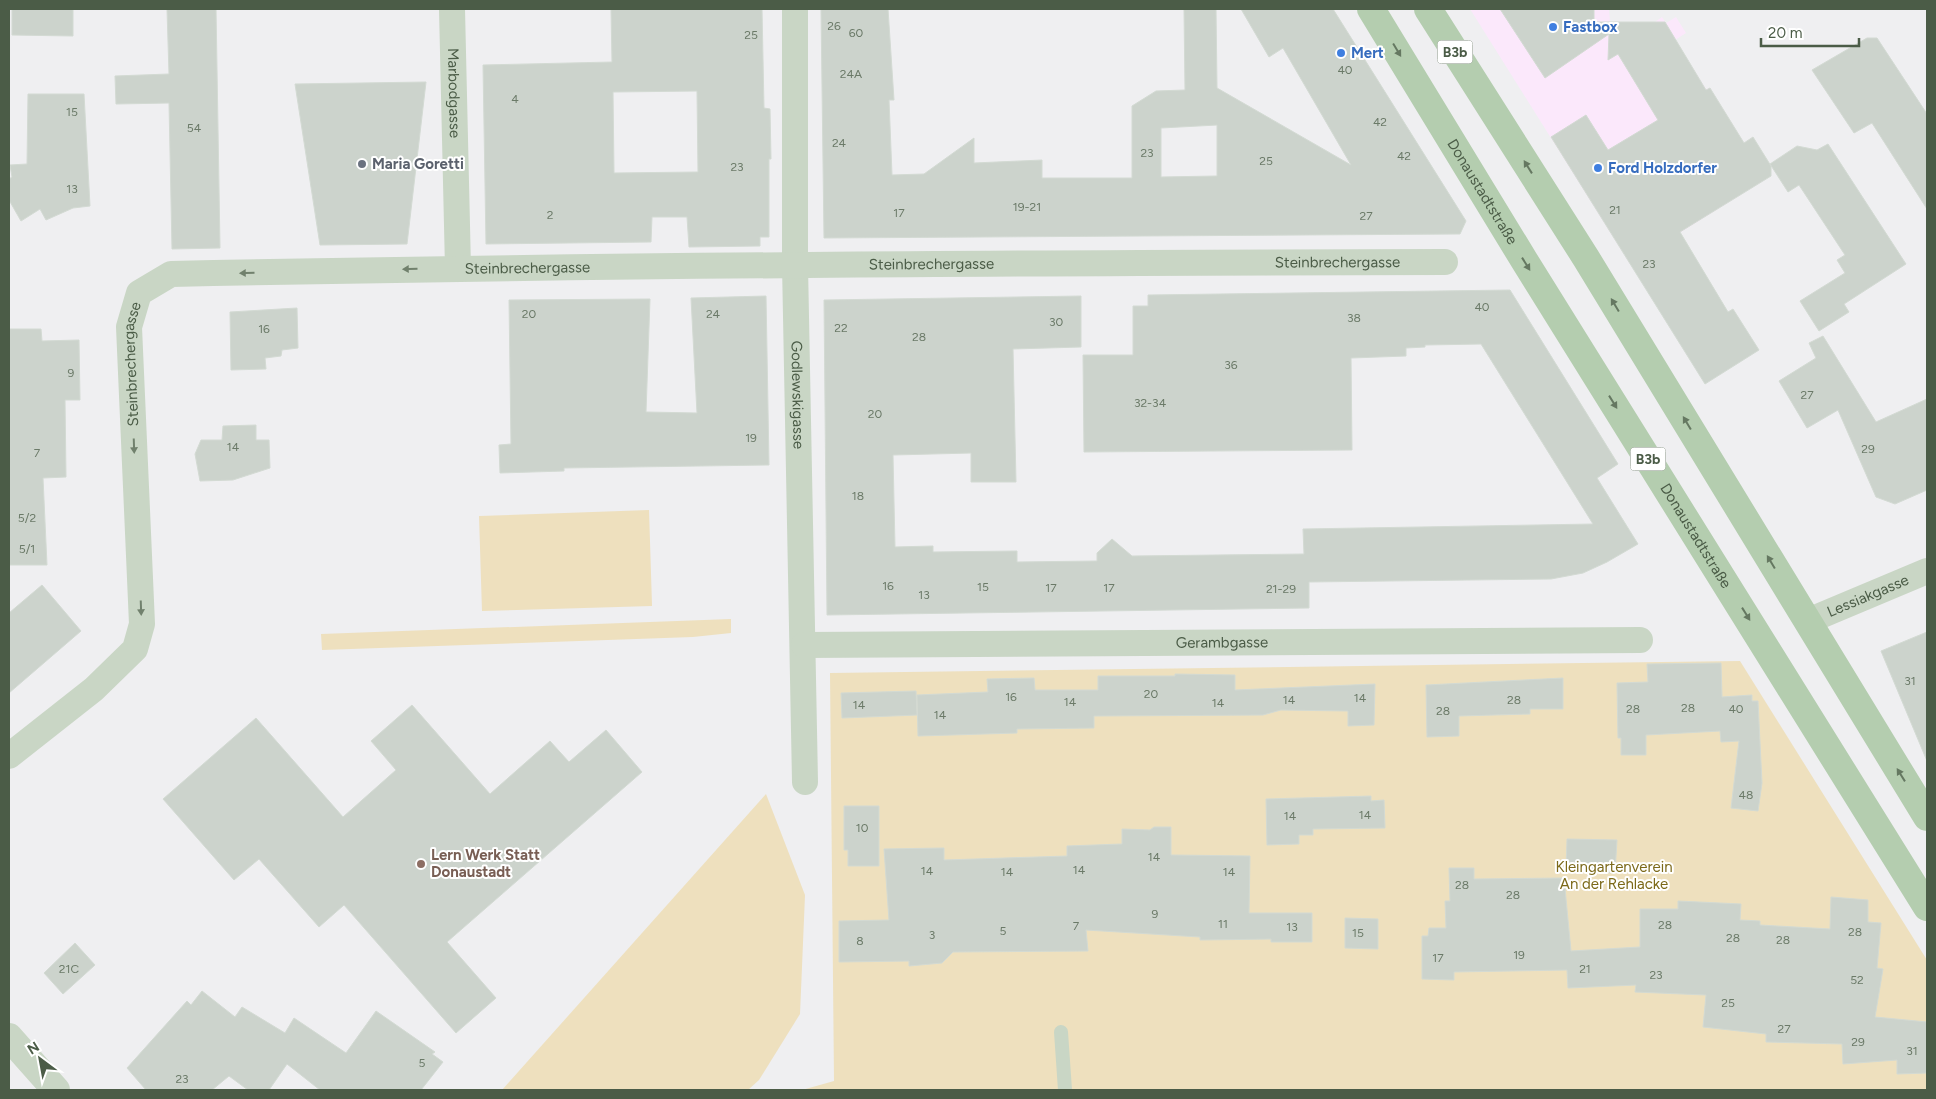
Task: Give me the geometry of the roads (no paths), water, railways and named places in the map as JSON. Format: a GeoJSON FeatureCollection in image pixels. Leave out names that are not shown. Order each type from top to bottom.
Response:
{"type":"FeatureCollection","features":[{"type":"Feature","properties":{"kind":"main road","name":"Donaustadtstraße"},"geometry":{"type":"LineString","coordinates":[[1371,9],[1524,260],[1927,907]]}},
{"type":"Feature","properties":{"kind":"main road","name":"B3b"},"geometry":{"type":"LineString","coordinates":[[1428,9],[1586,258],[1927,817]]}},
{"type":"Feature","properties":{"kind":"street","name":"Marbodgasse"},"geometry":{"type":"LineString","coordinates":[[452,9],[458,268]]}},
{"type":"Feature","properties":{"kind":"street","name":"Godlewskigasse"},"geometry":{"type":"LineString","coordinates":[[795,9],[795,265],[804,645],[805,782]]}},
{"type":"Feature","properties":{"kind":"street","name":"Steinbrechergasse"},"geometry":{"type":"LineString","coordinates":[[9,756],[94,689],[136,650],[142,624],[129,327],[139,293],[170,274],[458,268],[1445,262]]}},
{"type":"Feature","properties":{"kind":"street","name":"Lessiakgasse"},"geometry":{"type":"LineString","coordinates":[[1808,621],[1927,571]]}},
{"type":"Feature","properties":{"kind":"street","name":"Gerambgasse"},"geometry":{"type":"LineString","coordinates":[[804,645],[1640,640]]}},
{"type":"Feature","properties":{"kind":"street"},"geometry":{"type":"LineString","coordinates":[[9,1037],[56,1090]]}},
{"type":"Feature","properties":{"kind":"lane"},"geometry":{"type":"LineString","coordinates":[[1062,1032],[1065,1090]]}},
{"type":"Feature","properties":{"kind":"place","name":"Fastbox"},"geometry":{"type":"Point","coordinates":[1553,27]}},
{"type":"Feature","properties":{"kind":"place","name":"Mert"},"geometry":{"type":"Point","coordinates":[1341,53]}},
{"type":"Feature","properties":{"kind":"place","name":"Maria Goretti"},"geometry":{"type":"Point","coordinates":[362,164]}},
{"type":"Feature","properties":{"kind":"place","name":"Ford Holzdorfer"},"geometry":{"type":"Point","coordinates":[1598,168]}},
{"type":"Feature","properties":{"kind":"place","name":"Lern Werk Statt Donaustadt"},"geometry":{"type":"Point","coordinates":[421,864]}},
{"type":"Feature","properties":{"kind":"park label","name":"Kleingartenverein An der Rehlacke"},"geometry":{"type":"Point","coordinates":[1614,876]}}]}
